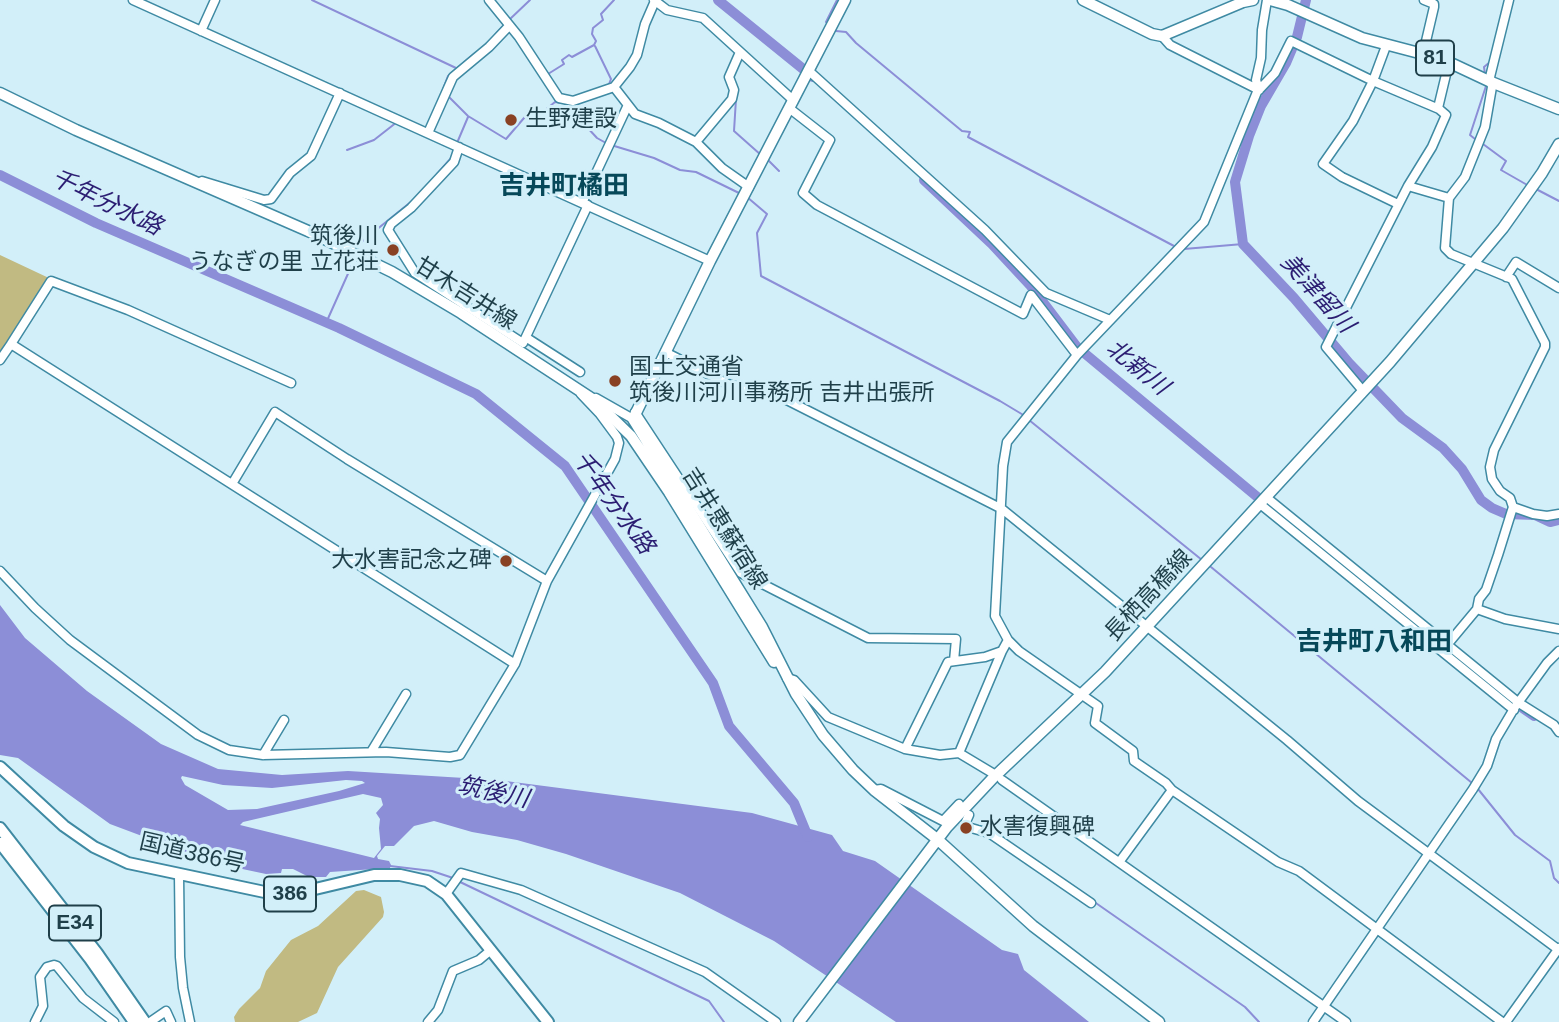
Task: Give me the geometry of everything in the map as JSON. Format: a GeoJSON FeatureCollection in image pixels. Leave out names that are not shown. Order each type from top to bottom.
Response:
{"type":"FeatureCollection","features":[{"type":"Feature","properties":{"kind":"highway","name":"国道386号"},"geometry":{"type":"LineString","coordinates":[[0,767],[64,827],[94,847],[128,863],[274,894],[294,894],[374,874],[400,875],[427,881],[446,894],[548,1022]]}},
{"type":"Feature","properties":{"kind":"highway","name":"E34"},"geometry":{"type":"LineString","coordinates":[[0,828],[148,1022]]}},
{"type":"Feature","properties":{"kind":"highway","name":"E34"},"geometry":{"type":"LineString","coordinates":[[0,843],[90,959],[134,1022]]}},
{"type":"Feature","properties":{"kind":"main road"},"geometry":{"type":"LineString","coordinates":[[634,415],[845,0]]}},
{"type":"Feature","properties":{"kind":"main road"},"geometry":{"type":"LineString","coordinates":[[1083,0],[1152,34],[1162,36],[1253,0]]}},
{"type":"Feature","properties":{"kind":"main road","name":"81"},"geometry":{"type":"LineString","coordinates":[[1268,0],[1288,5],[1340,30],[1386,46],[1449,62],[1559,109]]}},
{"type":"Feature","properties":{"kind":"main road","name":"甘木吉井線"},"geometry":{"type":"LineString","coordinates":[[0,93],[65,125],[308,231],[392,272],[438,298],[594,400],[631,436],[669,492],[776,666],[787,678]]}},
{"type":"Feature","properties":{"kind":"main road","name":"長栖高橋線"},"geometry":{"type":"LineString","coordinates":[[935,842],[993,778],[1082,695],[1147,628],[1383,369],[1474,263],[1530,190],[1559,144]]}},
{"type":"Feature","properties":{"kind":"main road","name":"吉井恵蘇宿線"},"geometry":{"type":"LineString","coordinates":[[634,415],[762,627],[787,678],[823,735],[874,790],[935,842]]}},
{"type":"Feature","properties":{"kind":"main road"},"geometry":{"type":"LineString","coordinates":[[799,1022],[935,842],[1033,926],[1159,1022]]}},
{"type":"Feature","properties":{"kind":"street"},"geometry":{"type":"LineString","coordinates":[[133,0],[710,261]]}},
{"type":"Feature","properties":{"kind":"street"},"geometry":{"type":"LineString","coordinates":[[201,31],[215,0]]}},
{"type":"Feature","properties":{"kind":"street"},"geometry":{"type":"LineString","coordinates":[[489,0],[519,37],[562,99],[573,101],[614,87],[637,55],[654,1],[667,10],[703,18],[830,140],[803,193],[817,205],[1023,314],[1031,295],[1077,355]]}},
{"type":"Feature","properties":{"kind":"street"},"geometry":{"type":"LineString","coordinates":[[1259,90],[1256,80],[1268,0]]}},
{"type":"Feature","properties":{"kind":"street"},"geometry":{"type":"LineString","coordinates":[[1423,54],[1434,6],[1424,0]]}},
{"type":"Feature","properties":{"kind":"street"},"geometry":{"type":"LineString","coordinates":[[1447,645],[1477,609],[1499,555],[1511,511],[1510,499],[1492,479],[1491,457],[1545,347],[1512,279],[1451,254],[1445,248],[1449,198],[1465,177],[1485,127],[1492,87],[1490,77],[1509,0]]}},
{"type":"Feature","properties":{"kind":"street"},"geometry":{"type":"LineString","coordinates":[[428,133],[453,77],[489,47],[507,24]]}},
{"type":"Feature","properties":{"kind":"street"},"geometry":{"type":"LineString","coordinates":[[1162,36],[1170,45],[1259,90]]}},
{"type":"Feature","properties":{"kind":"street"},"geometry":{"type":"LineString","coordinates":[[665,352],[730,385],[777,395],[1002,509],[1287,740],[1358,801],[1559,949],[1504,1022],[1298,871],[1278,862],[1134,761],[1133,751],[1095,723],[1098,706],[1031,661],[1007,640],[995,616],[995,590],[1002,509],[1003,466],[1007,442],[1077,355],[1204,222],[1259,90],[1275,73],[1291,41],[1373,81],[1438,108],[1446,115],[1432,147],[1398,204],[1326,346],[1363,391]]}},
{"type":"Feature","properties":{"kind":"street"},"geometry":{"type":"LineString","coordinates":[[1386,46],[1373,81],[1353,121],[1323,164],[1342,177],[1398,204]]}},
{"type":"Feature","properties":{"kind":"street"},"geometry":{"type":"LineString","coordinates":[[696,142],[732,99],[734,90],[729,77],[740,52]]}},
{"type":"Feature","properties":{"kind":"street"},"geometry":{"type":"LineString","coordinates":[[1438,108],[1449,62]]}},
{"type":"Feature","properties":{"kind":"street"},"geometry":{"type":"LineString","coordinates":[[807,73],[985,230],[1046,293],[1110,320]]}},
{"type":"Feature","properties":{"kind":"street"},"geometry":{"type":"LineString","coordinates":[[614,87],[635,114],[696,142],[746,193]]}},
{"type":"Feature","properties":{"kind":"street"},"geometry":{"type":"LineString","coordinates":[[195,181],[264,200],[271,199],[290,173],[311,156],[340,93]]}},
{"type":"Feature","properties":{"kind":"street"},"geometry":{"type":"LineString","coordinates":[[459,147],[454,162],[388,230],[415,274],[523,344],[627,107]]}},
{"type":"Feature","properties":{"kind":"street"},"geometry":{"type":"LineString","coordinates":[[1408,186],[1449,198]]}},
{"type":"Feature","properties":{"kind":"street"},"geometry":{"type":"LineString","coordinates":[[1506,277],[1516,262],[1559,288]]}},
{"type":"Feature","properties":{"kind":"street"},"geometry":{"type":"LineString","coordinates":[[0,360],[51,281],[128,310],[291,383]]}},
{"type":"Feature","properties":{"kind":"street"},"geometry":{"type":"LineString","coordinates":[[527,338],[580,372]]}},
{"type":"Feature","properties":{"kind":"street"},"geometry":{"type":"LineString","coordinates":[[11,344],[515,664]]}},
{"type":"Feature","properties":{"kind":"street"},"geometry":{"type":"LineString","coordinates":[[572,385],[634,415],[741,573],[868,638],[956,639],[954,661]]}},
{"type":"Feature","properties":{"kind":"street"},"geometry":{"type":"LineString","coordinates":[[0,571],[70,640],[198,735],[229,750],[263,755],[371,752],[450,757],[460,755],[515,664],[547,581],[615,459],[619,443],[600,414],[572,385]]}},
{"type":"Feature","properties":{"kind":"street"},"geometry":{"type":"LineString","coordinates":[[232,484],[275,412],[547,581]]}},
{"type":"Feature","properties":{"kind":"street"},"geometry":{"type":"LineString","coordinates":[[1263,500],[1447,645],[1516,707]]}},
{"type":"Feature","properties":{"kind":"street"},"geometry":{"type":"LineString","coordinates":[[1263,500],[1516,707],[1554,725],[1559,732]]}},
{"type":"Feature","properties":{"kind":"street"},"geometry":{"type":"LineString","coordinates":[[1511,511],[1540,515],[1559,513]]}},
{"type":"Feature","properties":{"kind":"street"},"geometry":{"type":"LineString","coordinates":[[1477,609],[1505,619],[1559,629]]}},
{"type":"Feature","properties":{"kind":"street"},"geometry":{"type":"LineString","coordinates":[[959,752],[1007,640]]}},
{"type":"Feature","properties":{"kind":"street"},"geometry":{"type":"LineString","coordinates":[[905,749],[948,662],[985,657],[1002,651]]}},
{"type":"Feature","properties":{"kind":"street"},"geometry":{"type":"LineString","coordinates":[[1313,1022],[1475,785],[1487,766],[1496,739],[1516,707],[1558,654]]}},
{"type":"Feature","properties":{"kind":"street"},"geometry":{"type":"LineString","coordinates":[[787,678],[794,680],[828,717],[905,749],[940,755],[959,752],[994,774]]}},
{"type":"Feature","properties":{"kind":"street"},"geometry":{"type":"LineString","coordinates":[[371,752],[406,694]]}},
{"type":"Feature","properties":{"kind":"street"},"geometry":{"type":"LineString","coordinates":[[263,755],[284,720]]}},
{"type":"Feature","properties":{"kind":"street"},"geometry":{"type":"LineString","coordinates":[[1002,780],[1346,1022]]}},
{"type":"Feature","properties":{"kind":"street"},"geometry":{"type":"LineString","coordinates":[[874,790],[881,789],[943,821],[959,804]]}},
{"type":"Feature","properties":{"kind":"street"},"geometry":{"type":"LineString","coordinates":[[1120,861],[1172,790]]}},
{"type":"Feature","properties":{"kind":"street"},"geometry":{"type":"LineString","coordinates":[[969,815],[964,826],[989,833],[1091,903]]}},
{"type":"Feature","properties":{"kind":"street"},"geometry":{"type":"LineString","coordinates":[[446,894],[461,873],[521,890],[705,972],[776,1022]]}},
{"type":"Feature","properties":{"kind":"street"},"geometry":{"type":"LineString","coordinates":[[180,875],[180,957],[190,1022]]}},
{"type":"Feature","properties":{"kind":"street"},"geometry":{"type":"LineString","coordinates":[[428,1022],[438,1010],[453,971],[479,960],[491,950]]}},
{"type":"Feature","properties":{"kind":"street"},"geometry":{"type":"LineString","coordinates":[[35,1022],[43,1006],[40,978],[47,967],[54,965],[83,998],[114,1022]]}},
{"type":"Feature","properties":{"kind":"street"},"geometry":{"type":"LineString","coordinates":[[148,1022],[166,1011],[171,1022]]}},
{"type":"Feature","properties":{"kind":"shaded area"},"geometry":{"type":"Polygon","coordinates":[[[0,255],[51,279],[0,357],[0,255]]]}},
{"type":"Feature","properties":{"kind":"shaded area"},"geometry":{"type":"Polygon","coordinates":[[[364,890],[381,897],[383,917],[338,967],[317,1013],[298,1022],[235,1022],[234,1017],[239,1009],[260,988],[266,971],[291,940],[318,926],[356,891],[364,890]]]}},
{"type":"Feature","properties":{"kind":"water","name":"筑後川"},"geometry":{"type":"Polygon","coordinates":[[[0,605],[25,638],[87,691],[161,744],[218,769],[282,775],[348,771],[498,780],[752,813],[832,835],[843,851],[875,861],[1002,950],[1018,954],[1024,970],[1089,1022],[896,1022],[774,941],[680,893],[566,854],[434,821],[414,826],[394,846],[385,846],[377,856],[378,859],[389,861],[390,868],[330,872],[326,877],[309,877],[293,869],[266,874],[214,863],[110,824],[18,758],[0,755],[0,605]],[[182,776],[185,785],[228,810],[257,809],[365,783],[346,780],[272,788],[223,785],[182,776]],[[363,794],[243,822],[240,825],[374,858],[381,849],[380,819],[376,813],[383,805],[381,798],[363,794]]]}},
{"type":"Feature","properties":{"kind":"waterway"},"geometry":{"type":"LineString","coordinates":[[312,0],[456,68]]}},
{"type":"Feature","properties":{"kind":"waterway"},"geometry":{"type":"LineString","coordinates":[[509,20],[530,0]]}},
{"type":"Feature","properties":{"kind":"waterway"},"geometry":{"type":"LineString","coordinates":[[548,74],[564,64],[562,60],[569,55],[572,57],[594,45],[596,41],[592,34],[593,28],[603,20],[601,14],[614,0]]}},
{"type":"Feature","properties":{"kind":"waterway","name":"北新川"},"geometry":{"type":"LineString","coordinates":[[718,0],[813,77]]}},
{"type":"Feature","properties":{"kind":"waterway"},"geometry":{"type":"LineString","coordinates":[[826,22],[837,0]]}},
{"type":"Feature","properties":{"kind":"waterway","name":"美津留川"},"geometry":{"type":"LineString","coordinates":[[1306,0],[1297,37],[1286,63],[1261,106],[1235,182],[1243,244],[1402,418],[1443,448],[1462,469],[1481,500],[1506,514],[1535,515],[1550,522],[1559,520]]}},
{"type":"Feature","properties":{"kind":"waterway"},"geometry":{"type":"LineString","coordinates":[[495,35],[505,24]]}},
{"type":"Feature","properties":{"kind":"waterway"},"geometry":{"type":"LineString","coordinates":[[836,31],[846,32],[962,131],[970,132],[968,137],[1174,246]]}},
{"type":"Feature","properties":{"kind":"waterway"},"geometry":{"type":"LineString","coordinates":[[595,46],[611,79],[609,84]]}},
{"type":"Feature","properties":{"kind":"waterway"},"geometry":{"type":"LineString","coordinates":[[443,89],[448,76],[475,53]]}},
{"type":"Feature","properties":{"kind":"waterway"},"geometry":{"type":"LineString","coordinates":[[1485,74],[1484,67],[1490,62]]}},
{"type":"Feature","properties":{"kind":"waterway"},"geometry":{"type":"LineString","coordinates":[[1475,139],[1470,135],[1487,83]]}},
{"type":"Feature","properties":{"kind":"waterway"},"geometry":{"type":"LineString","coordinates":[[448,96],[468,116],[506,139],[530,111],[544,111],[555,102],[563,103]]}},
{"type":"Feature","properties":{"kind":"waterway"},"geometry":{"type":"LineString","coordinates":[[736,99],[734,131],[761,155]]}},
{"type":"Feature","properties":{"kind":"waterway"},"geometry":{"type":"LineString","coordinates":[[563,101],[597,138],[606,143]]}},
{"type":"Feature","properties":{"kind":"waterway"},"geometry":{"type":"LineString","coordinates":[[457,143],[468,117]]}},
{"type":"Feature","properties":{"kind":"waterway"},"geometry":{"type":"LineString","coordinates":[[347,150],[374,140],[397,122]]}},
{"type":"Feature","properties":{"kind":"waterway"},"geometry":{"type":"LineString","coordinates":[[1483,144],[1506,161],[1501,170],[1529,186]]}},
{"type":"Feature","properties":{"kind":"waterway"},"geometry":{"type":"LineString","coordinates":[[611,145],[654,158],[680,170],[696,172],[739,193]]}},
{"type":"Feature","properties":{"kind":"waterway"},"geometry":{"type":"LineString","coordinates":[[437,174],[452,157]]}},
{"type":"Feature","properties":{"kind":"waterway"},"geometry":{"type":"LineString","coordinates":[[768,160],[779,171]]}},
{"type":"Feature","properties":{"kind":"waterway","name":"千年分水路"},"geometry":{"type":"LineString","coordinates":[[0,175],[96,223],[339,328],[476,394],[565,466],[713,683],[729,726],[794,803],[808,837]]}},
{"type":"Feature","properties":{"kind":"waterway","name":"北新川"},"geometry":{"type":"LineString","coordinates":[[924,180],[992,244],[1030,285],[1077,347],[1267,505],[1495,689],[1534,716]]}},
{"type":"Feature","properties":{"kind":"waterway"},"geometry":{"type":"LineString","coordinates":[[1534,188],[1559,201]]}},
{"type":"Feature","properties":{"kind":"waterway"},"geometry":{"type":"LineString","coordinates":[[747,197],[767,214],[757,233],[761,276],[1025,416]]}},
{"type":"Feature","properties":{"kind":"waterway"},"geometry":{"type":"LineString","coordinates":[[360,243],[412,201]]}},
{"type":"Feature","properties":{"kind":"waterway"},"geometry":{"type":"LineString","coordinates":[[1184,249],[1243,244]]}},
{"type":"Feature","properties":{"kind":"waterway"},"geometry":{"type":"LineString","coordinates":[[326,323],[355,258]]}},
{"type":"Feature","properties":{"kind":"waterway"},"geometry":{"type":"LineString","coordinates":[[1029,420],[1202,560]]}},
{"type":"Feature","properties":{"kind":"waterway"},"geometry":{"type":"LineString","coordinates":[[1211,567],[1472,783]]}},
{"type":"Feature","properties":{"kind":"waterway"},"geometry":{"type":"LineString","coordinates":[[1478,789],[1515,835],[1550,861],[1554,878],[1559,883]]}},
{"type":"Feature","properties":{"kind":"waterway"},"geometry":{"type":"LineString","coordinates":[[390,866],[432,871],[453,878]]}},
{"type":"Feature","properties":{"kind":"waterway"},"geometry":{"type":"LineString","coordinates":[[458,881],[709,1001],[724,1022]]}},
{"type":"Feature","properties":{"kind":"waterway"},"geometry":{"type":"LineString","coordinates":[[1093,901],[1245,1007],[1259,1022]]}},
{"type":"Feature","properties":{"kind":"place","name":"生野建設"},"geometry":{"type":"Point","coordinates":[511,120]}},
{"type":"Feature","properties":{"kind":"place","name":"筑後川 うなぎの里 立花荘"},"geometry":{"type":"Point","coordinates":[393,250]}},
{"type":"Feature","properties":{"kind":"place","name":"国土交通省 筑後川河川事務所 吉井出張所"},"geometry":{"type":"Point","coordinates":[615,381]}},
{"type":"Feature","properties":{"kind":"place","name":"大水害記念之碑"},"geometry":{"type":"Point","coordinates":[506,561]}},
{"type":"Feature","properties":{"kind":"place","name":"水害復興碑"},"geometry":{"type":"Point","coordinates":[966,828]}},
{"type":"Feature","properties":{"kind":"district","name":"吉井町橘田"},"geometry":{"type":"Point","coordinates":[564,187]}},
{"type":"Feature","properties":{"kind":"district","name":"吉井町八和田"},"geometry":{"type":"Point","coordinates":[1374,643]}}]}
